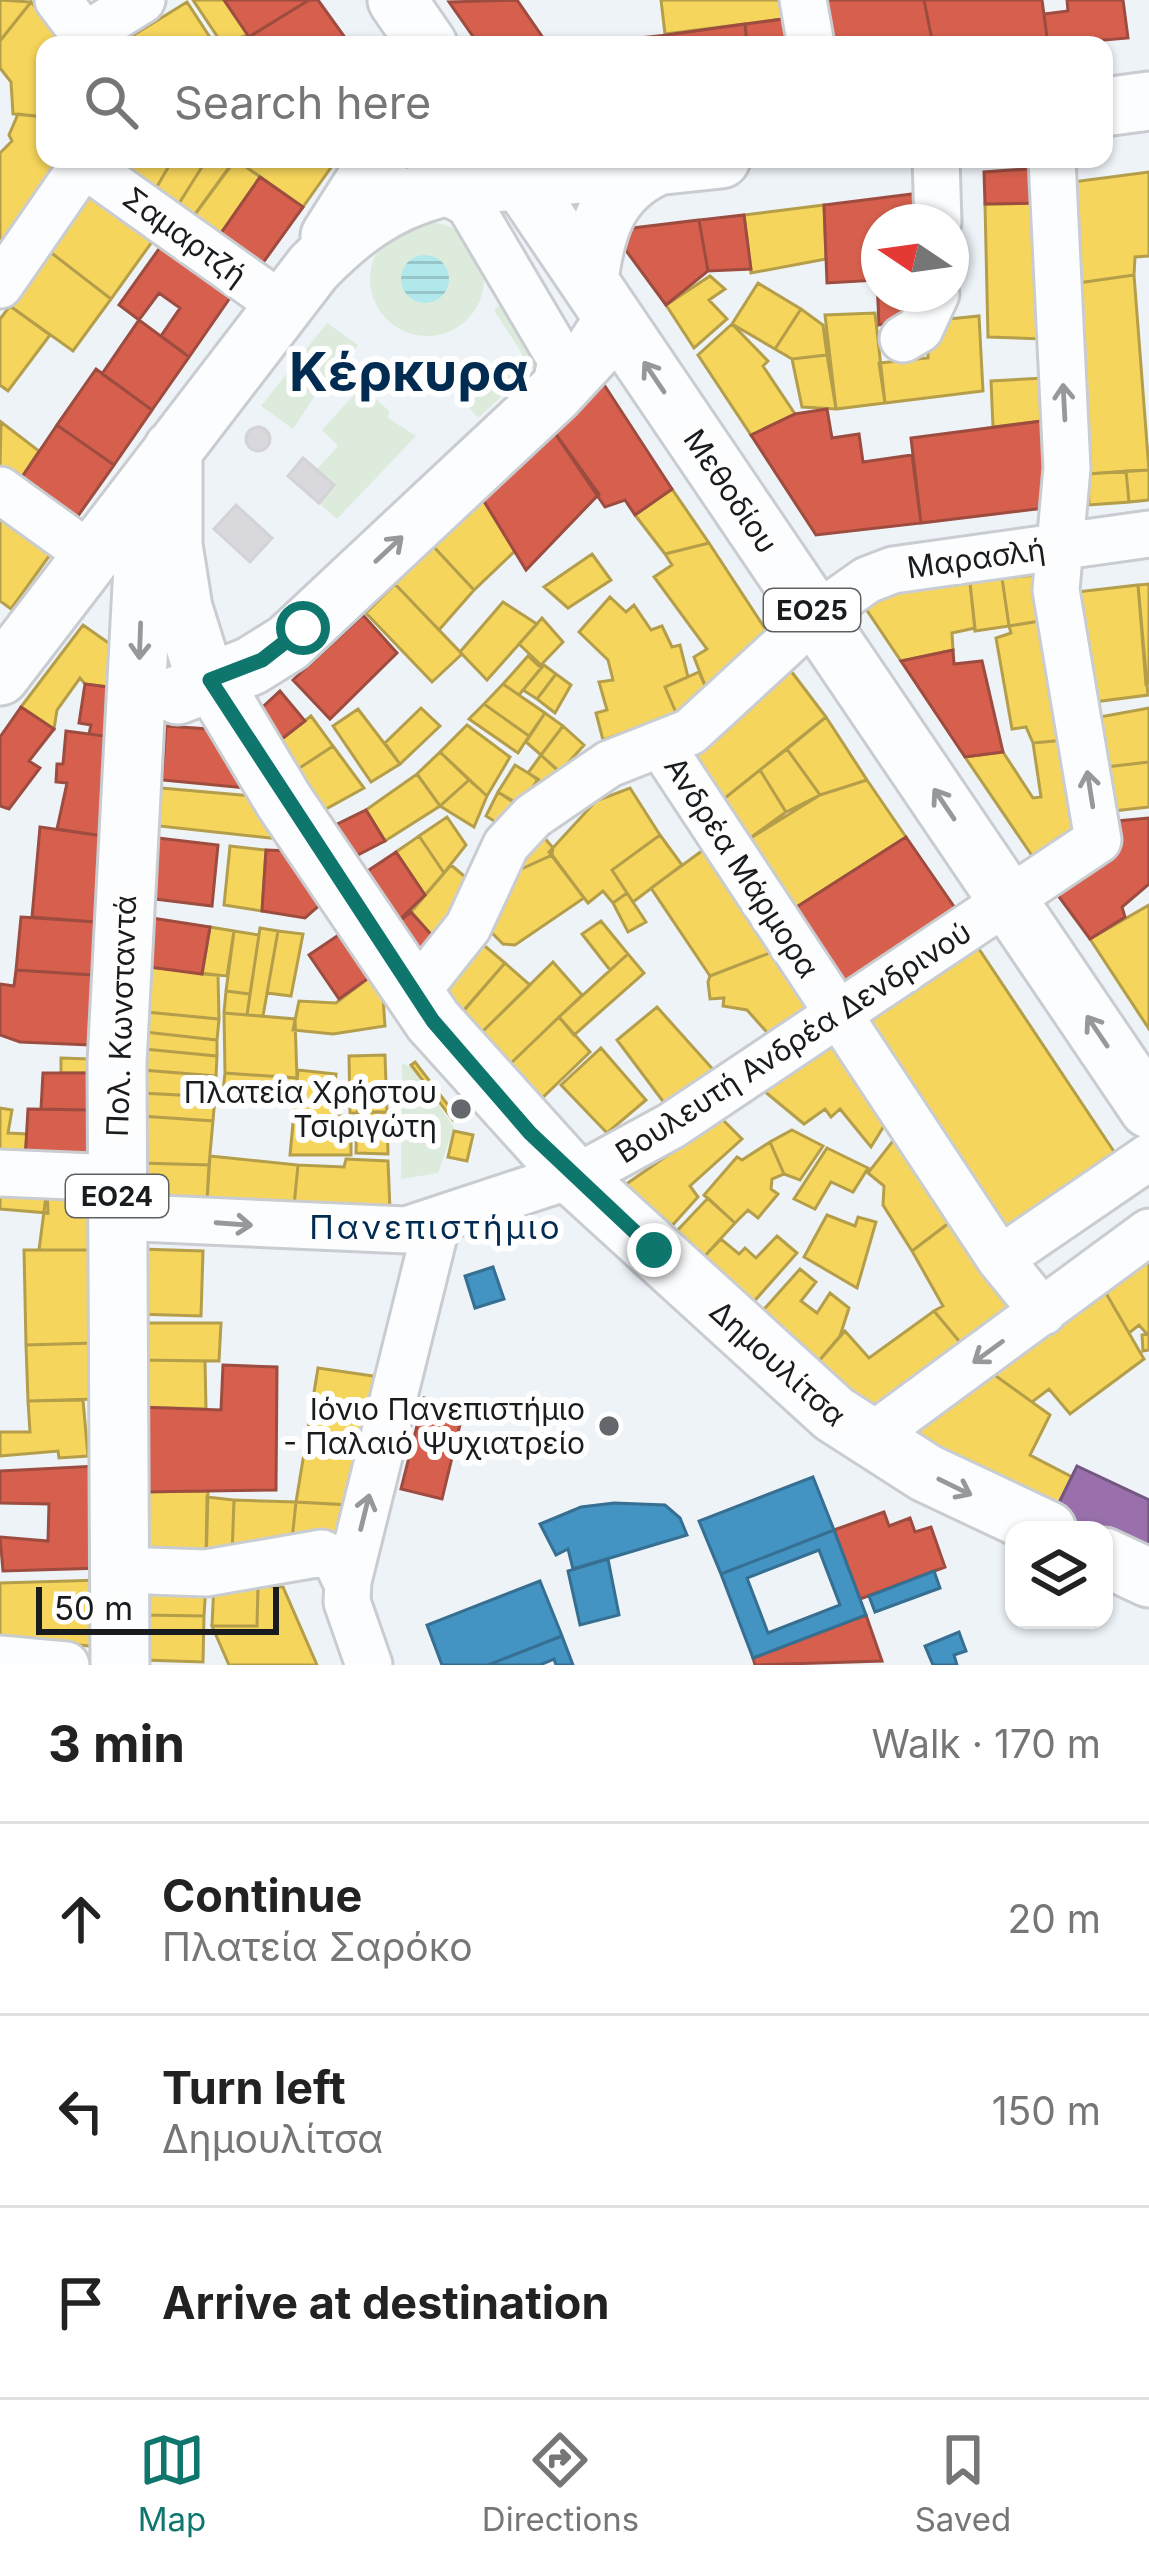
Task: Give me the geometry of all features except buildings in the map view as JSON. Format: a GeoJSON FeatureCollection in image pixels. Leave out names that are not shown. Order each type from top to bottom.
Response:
{"type":"FeatureCollection","features":[{"type":"Feature","properties":{"kind":"main road"},"geometry":{"type":"LineString","coordinates":[[397,0],[422,36]]}},
{"type":"Feature","properties":{"kind":"main road"},"geometry":{"type":"LineString","coordinates":[[1113,106],[1149,101]]}},
{"type":"Feature","properties":{"kind":"main road"},"geometry":{"type":"LineString","coordinates":[[286,304],[374,168]]}},
{"type":"Feature","properties":{"kind":"main road"},"geometry":{"type":"LineString","coordinates":[[0,676],[335,244],[385,208],[442,189],[513,170],[584,168]]}},
{"type":"Feature","properties":{"kind":"main road"},"geometry":{"type":"LineString","coordinates":[[136,727],[179,694],[262,660],[303,628],[592,353],[602,300],[603,216],[624,182],[651,168]]}},
{"type":"Feature","properties":{"kind":"main road","name":"Μεθοδίου"},"geometry":{"type":"LineString","coordinates":[[513,170],[1010,901]]}},
{"type":"Feature","properties":{"kind":"main road","name":"Δημουλίτσα"},"geometry":{"type":"LineString","coordinates":[[160,466],[183,608],[210,680],[493,1093],[573,1176],[818,1402],[868,1439],[1029,1521]]}},
{"type":"Feature","properties":{"kind":"main road","name":"Πολ. Κωνσταντά"},"geometry":{"type":"LineString","coordinates":[[120,1665],[117,1197],[122,934],[160,466]]}},
{"type":"Feature","properties":{"kind":"main road"},"geometry":{"type":"LineString","coordinates":[[183,608],[237,633],[278,635],[303,628]]}},
{"type":"Feature","properties":{"kind":"main road","name":"ΕΟ25"},"geometry":{"type":"LineString","coordinates":[[1010,901],[1149,1109]]}},
{"type":"Feature","properties":{"kind":"main road"},"geometry":{"type":"LineString","coordinates":[[1113,1561],[1149,1578]]}},
{"type":"Feature","properties":{"kind":"street"},"geometry":{"type":"LineString","coordinates":[[79,26],[142,0]]}},
{"type":"Feature","properties":{"kind":"street"},"geometry":{"type":"LineString","coordinates":[[803,0],[809,36]]}},
{"type":"Feature","properties":{"kind":"street"},"geometry":{"type":"LineString","coordinates":[[0,285],[82,168]]}},
{"type":"Feature","properties":{"kind":"street","name":"Σαμαρτζή"},"geometry":{"type":"LineString","coordinates":[[94,168],[286,304]]}},
{"type":"Feature","properties":{"kind":"street"},"geometry":{"type":"LineString","coordinates":[[936,168],[937,204]]}},
{"type":"Feature","properties":{"kind":"street"},"geometry":{"type":"LineString","coordinates":[[1052,168],[1067,469],[1062,546]]}},
{"type":"Feature","properties":{"kind":"street"},"geometry":{"type":"LineString","coordinates":[[442,189],[469,204],[561,360],[554,394]]}},
{"type":"Feature","properties":{"kind":"street"},"geometry":{"type":"LineString","coordinates":[[903,339],[920,329],[928,312]]}},
{"type":"Feature","properties":{"kind":"street"},"geometry":{"type":"LineString","coordinates":[[0,490],[90,555]]}},
{"type":"Feature","properties":{"kind":"street","name":"Μαρασλή"},"geometry":{"type":"LineString","coordinates":[[431,998],[506,845],[533,816],[593,772],[661,745],[711,718],[816,616],[884,572],[1149,534]]}},
{"type":"Feature","properties":{"kind":"street","name":"Βουλευτή Ανδρέα Δενδρινού"},"geometry":{"type":"LineString","coordinates":[[0,1173],[117,1197],[368,1232],[437,1223],[573,1176],[643,1143],[1098,840],[1056,590],[1062,546]]}},
{"type":"Feature","properties":{"kind":"street","name":"Ανδρέα Μάρμορα"},"geometry":{"type":"LineString","coordinates":[[661,745],[1000,1259],[1043,1312]]}},
{"type":"Feature","properties":{"kind":"street"},"geometry":{"type":"LineString","coordinates":[[1000,1259],[1149,1157]]}},
{"type":"Feature","properties":{"kind":"street"},"geometry":{"type":"LineString","coordinates":[[369,1665],[347,1602],[347,1583],[437,1223]]}},
{"type":"Feature","properties":{"kind":"street"},"geometry":{"type":"LineString","coordinates":[[868,1439],[1149,1232]]}},
{"type":"Feature","properties":{"kind":"street"},"geometry":{"type":"LineString","coordinates":[[120,1570],[206,1573],[322,1553],[336,1560],[347,1583]]}},
{"type":"Feature","properties":{"kind":"street"},"geometry":{"type":"LineString","coordinates":[[0,1659],[66,1665]]}},
{"type":"Feature","properties":{"kind":"green space"},"geometry":{"type":"Polygon","coordinates":[[[427,222],[449,227],[467,239],[479,257],[484,279],[479,301],[467,319],[449,331],[427,336],[405,331],[387,319],[375,301],[370,279],[375,257],[387,239],[405,227],[427,222]]]}},
{"type":"Feature","properties":{"kind":"green space"},"geometry":{"type":"Polygon","coordinates":[[[506,299],[538,363],[478,418],[467,405],[523,355],[494,310],[506,299]]]}},
{"type":"Feature","properties":{"kind":"green space"},"geometry":{"type":"Polygon","coordinates":[[[327,323],[358,345],[338,372],[331,371],[293,429],[261,406],[327,323]]]}},
{"type":"Feature","properties":{"kind":"green space"},"geometry":{"type":"Polygon","coordinates":[[[362,386],[389,411],[388,418],[416,436],[337,519],[319,503],[334,485],[316,470],[338,446],[322,430],[362,386]]]}},
{"type":"Feature","properties":{"kind":"green space"},"geometry":{"type":"Polygon","coordinates":[[[402,1063],[411,1067],[454,1127],[438,1173],[401,1179],[402,1063]]]}},
{"type":"Feature","properties":{"kind":"water"},"geometry":{"type":"Polygon","coordinates":[[[425,255],[442,262],[449,279],[442,296],[425,303],[408,296],[401,279],[408,262],[425,255]]]}},
{"type":"Feature","properties":{"kind":"place","name":"Πλατεία Χρήστου Τσιριγώτη"},"geometry":{"type":"Point","coordinates":[461,1109]}},
{"type":"Feature","properties":{"kind":"place","name":"Ιόνιο Πανεπιστήμιο - Παλαιό Ψυχιατρείο"},"geometry":{"type":"Point","coordinates":[609,1426]}},
{"type":"Feature","properties":{"kind":"district","name":"Κέρκυρα"},"geometry":{"type":"Point","coordinates":[409,371]}},
{"type":"Feature","properties":{"kind":"district","name":"Πανεπιστήμιο"},"geometry":{"type":"Point","coordinates":[436,1227]}},
{"type":"Feature","properties":{"kind":"route"},"geometry":{"type":"LineString","coordinates":[[303,628],[262,660],[210,680],[284,801],[433,1021],[530,1133],[654,1250]]}}]}
